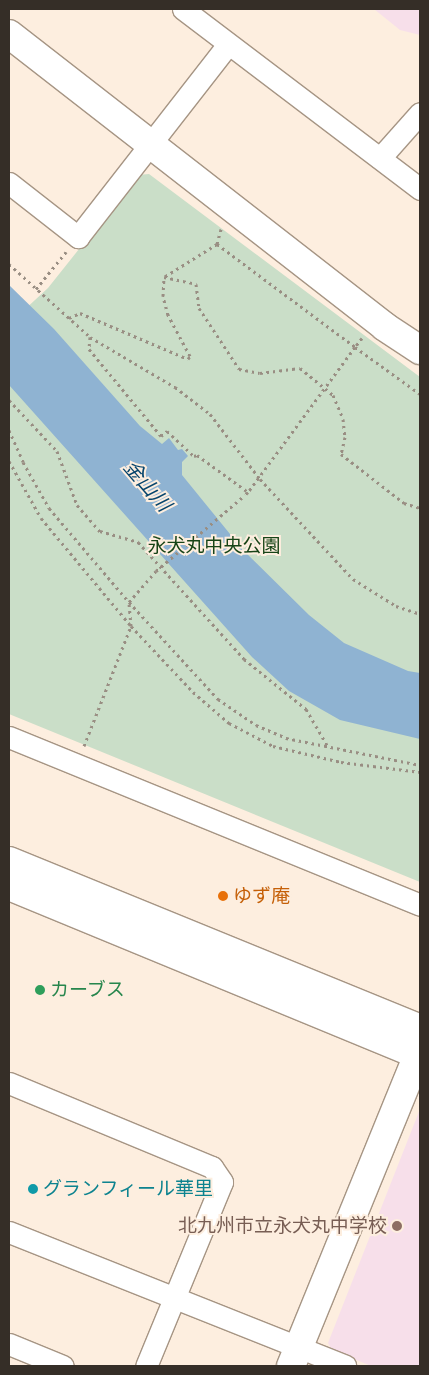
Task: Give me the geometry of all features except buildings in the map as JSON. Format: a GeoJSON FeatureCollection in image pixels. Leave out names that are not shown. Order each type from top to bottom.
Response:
{"type":"FeatureCollection","features":[{"type":"Feature","properties":{"kind":"street"},"geometry":{"type":"LineString","coordinates":[[183,9],[420,189]]}},
{"type":"Feature","properties":{"kind":"street"},"geometry":{"type":"LineString","coordinates":[[9,34],[148,145],[385,327],[420,350]]}},
{"type":"Feature","properties":{"kind":"street"},"geometry":{"type":"LineString","coordinates":[[9,183],[78,237],[228,44]]}},
{"type":"Feature","properties":{"kind":"street"},"geometry":{"type":"LineString","coordinates":[[380,158],[420,113]]}},
{"type":"Feature","properties":{"kind":"street"},"geometry":{"type":"LineString","coordinates":[[9,737],[420,905]]}},
{"type":"Feature","properties":{"kind":"street"},"geometry":{"type":"LineString","coordinates":[[9,861],[420,1047]]}},
{"type":"Feature","properties":{"kind":"street"},"geometry":{"type":"LineString","coordinates":[[9,886],[420,1047]]}},
{"type":"Feature","properties":{"kind":"street"},"geometry":{"type":"LineString","coordinates":[[295,1357],[420,1047]]}},
{"type":"Feature","properties":{"kind":"street"},"geometry":{"type":"LineString","coordinates":[[9,1084],[212,1167],[222,1182],[146,1366]]}},
{"type":"Feature","properties":{"kind":"street"},"geometry":{"type":"LineString","coordinates":[[9,1232],[175,1298],[295,1357],[345,1366]]}},
{"type":"Feature","properties":{"kind":"street"},"geometry":{"type":"LineString","coordinates":[[9,1344],[63,1366]]}},
{"type":"Feature","properties":{"kind":"path"},"geometry":{"type":"LineString","coordinates":[[164,278],[217,244],[223,223]]}},
{"type":"Feature","properties":{"kind":"path"},"geometry":{"type":"LineString","coordinates":[[36,289],[78,237]]}},
{"type":"Feature","properties":{"kind":"path"},"geometry":{"type":"LineString","coordinates":[[217,244],[420,394]]}},
{"type":"Feature","properties":{"kind":"path"},"geometry":{"type":"LineString","coordinates":[[9,264],[90,337],[175,387],[210,414],[260,479],[353,579],[396,606],[420,614]]}},
{"type":"Feature","properties":{"kind":"path"},"geometry":{"type":"LineString","coordinates":[[69,318],[80,313],[188,359],[190,356],[168,315],[163,296],[164,278]]}},
{"type":"Feature","properties":{"kind":"path"},"geometry":{"type":"LineString","coordinates":[[164,278],[196,284],[199,308],[239,369],[260,373],[300,368],[322,388],[333,395],[343,418],[345,437],[341,454],[404,503],[420,508]]}},
{"type":"Feature","properties":{"kind":"path"},"geometry":{"type":"LineString","coordinates":[[81,754],[131,626],[129,602],[156,571],[247,494],[260,479],[322,388],[366,334]]}},
{"type":"Feature","properties":{"kind":"path"},"geometry":{"type":"LineString","coordinates":[[90,337],[89,349],[161,436],[167,431],[194,456],[197,455],[247,494]]}},
{"type":"Feature","properties":{"kind":"path"},"geometry":{"type":"LineString","coordinates":[[9,400],[57,451],[77,505],[100,531],[138,542],[244,658],[306,709],[327,746]]}},
{"type":"Feature","properties":{"kind":"path"},"geometry":{"type":"LineString","coordinates":[[9,430],[23,462],[49,508],[129,602],[218,699],[256,725],[286,738],[420,765]]}},
{"type":"Feature","properties":{"kind":"path"},"geometry":{"type":"LineString","coordinates":[[9,461],[41,518],[131,626],[193,692],[229,723],[273,746],[341,762],[420,772]]}},
{"type":"Feature","properties":{"kind":"shaded area"},"geometry":{"type":"Polygon","coordinates":[[[374,9],[420,9],[420,35],[400,30],[374,9]]]}},
{"type":"Feature","properties":{"kind":"shaded area","name":"北九州市立永犬丸中学校"},"geometry":{"type":"Polygon","coordinates":[[[420,1109],[420,1366],[371,1366],[332,1350],[328,1343],[420,1109]]]}},
{"type":"Feature","properties":{"kind":"green space","name":"永犬丸中央公園"},"geometry":{"type":"Polygon","coordinates":[[[149,174],[420,377],[420,882],[9,714],[9,324],[48,288],[138,175],[149,174]]]}},
{"type":"Feature","properties":{"kind":"water","name":"金山川"},"geometry":{"type":"Polygon","coordinates":[[[9,285],[54,329],[140,426],[162,444],[169,438],[178,450],[182,449],[188,456],[182,462],[182,475],[243,550],[309,615],[344,643],[408,671],[420,673],[420,739],[340,720],[289,691],[252,657],[9,385],[9,285]]]}},
{"type":"Feature","properties":{"kind":"place","name":"ゆず庵"},"geometry":{"type":"Point","coordinates":[223,896]}},
{"type":"Feature","properties":{"kind":"place","name":"カーブス"},"geometry":{"type":"Point","coordinates":[40,990]}},
{"type":"Feature","properties":{"kind":"place","name":"グランフィール華里"},"geometry":{"type":"Point","coordinates":[33,1189]}},
{"type":"Feature","properties":{"kind":"place","name":"北九州市立永犬丸中学校"},"geometry":{"type":"Point","coordinates":[397,1226]}}]}
